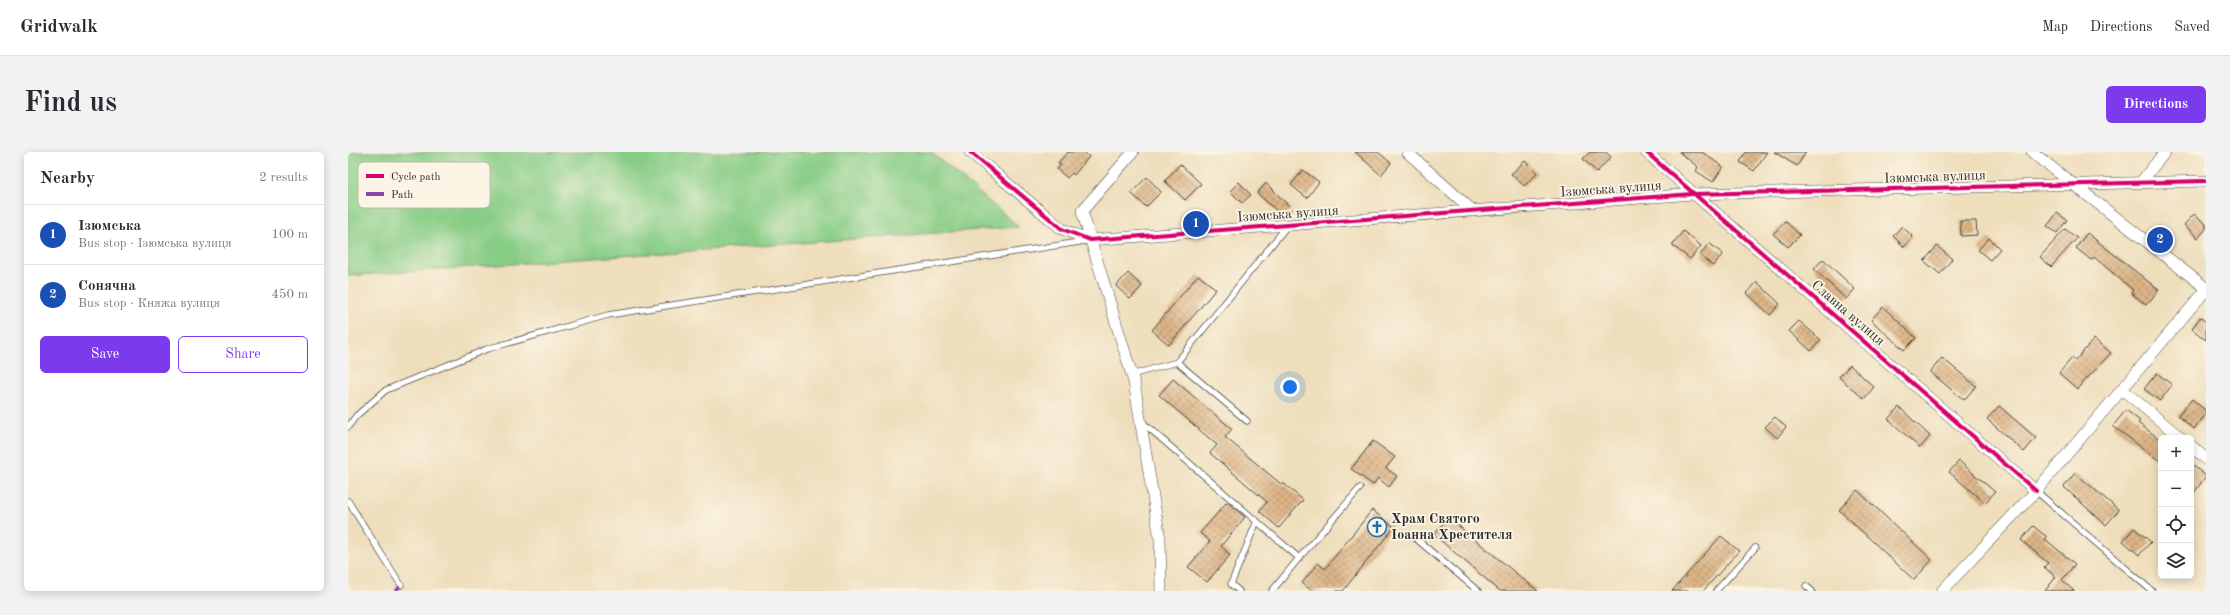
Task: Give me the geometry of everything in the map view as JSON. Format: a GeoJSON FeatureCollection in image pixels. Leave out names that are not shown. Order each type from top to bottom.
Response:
{"type":"FeatureCollection","features":[{"type":"Feature","properties":{"kind":"street"},"geometry":{"type":"LineString","coordinates":[[970,152],[1062,229],[1090,240]]}},
{"type":"Feature","properties":{"kind":"street"},"geometry":{"type":"LineString","coordinates":[[1133,152],[1082,211],[1131,375],[1160,539],[1161,591]]}},
{"type":"Feature","properties":{"kind":"street"},"geometry":{"type":"LineString","coordinates":[[1407,152],[1473,211]]}},
{"type":"Feature","properties":{"kind":"street","name":"Славна вулиця"},"geometry":{"type":"LineString","coordinates":[[1646,152],[2036,491]]}},
{"type":"Feature","properties":{"kind":"street"},"geometry":{"type":"LineString","coordinates":[[1942,591],[2036,491],[2123,390],[2206,289],[2032,152]]}},
{"type":"Feature","properties":{"kind":"street"},"geometry":{"type":"LineString","coordinates":[[2141,182],[2165,152]]}},
{"type":"Feature","properties":{"kind":"street","name":"Ізюмська вулиця"},"geometry":{"type":"LineString","coordinates":[[1090,240],[1693,194],[2206,181]]}},
{"type":"Feature","properties":{"kind":"street"},"geometry":{"type":"LineString","coordinates":[[2123,390],[2177,435]]}},
{"type":"Feature","properties":{"kind":"street"},"geometry":{"type":"LineString","coordinates":[[2194,449],[2206,459]]}},
{"type":"Feature","properties":{"kind":"lane"},"geometry":{"type":"LineString","coordinates":[[1131,375],[1177,362],[1287,225]]}},
{"type":"Feature","properties":{"kind":"lane"},"geometry":{"type":"LineString","coordinates":[[348,427],[356,416],[386,390],[487,350],[608,315],[1090,240]]}},
{"type":"Feature","properties":{"kind":"lane"},"geometry":{"type":"LineString","coordinates":[[1177,362],[1247,420]]}},
{"type":"Feature","properties":{"kind":"lane"},"geometry":{"type":"LineString","coordinates":[[1140,421],[1299,558]]}},
{"type":"Feature","properties":{"kind":"lane"},"geometry":{"type":"LineString","coordinates":[[1272,591],[1360,488]]}},
{"type":"Feature","properties":{"kind":"lane"},"geometry":{"type":"LineString","coordinates":[[2036,491],[2152,591]]}},
{"type":"Feature","properties":{"kind":"lane"},"geometry":{"type":"LineString","coordinates":[[348,501],[401,585]]}},
{"type":"Feature","properties":{"kind":"lane"},"geometry":{"type":"LineString","coordinates":[[1239,591],[1231,584],[1257,521]]}},
{"type":"Feature","properties":{"kind":"lane"},"geometry":{"type":"LineString","coordinates":[[1414,537],[1478,591]]}},
{"type":"Feature","properties":{"kind":"lane"},"geometry":{"type":"LineString","coordinates":[[1716,591],[1755,548]]}},
{"type":"Feature","properties":{"kind":"lane"},"geometry":{"type":"LineString","coordinates":[[1806,586],[1812,591]]}},
{"type":"Feature","properties":{"kind":"green space"},"geometry":{"type":"Polygon","coordinates":[[[348,152],[931,152],[1019,227],[348,276],[348,152]]]}},
{"type":"Feature","properties":{"kind":"building"},"geometry":{"type":"Polygon","coordinates":[[[1068,152],[1084,152],[1089,157],[1074,175],[1072,173],[1067,178],[1057,169],[1061,165],[1058,163],[1068,152]]]}},
{"type":"Feature","properties":{"kind":"building"},"geometry":{"type":"Polygon","coordinates":[[[1355,152],[1378,152],[1391,163],[1381,175],[1355,152]]]}},
{"type":"Feature","properties":{"kind":"building"},"geometry":{"type":"Polygon","coordinates":[[[1590,152],[1606,152],[1611,157],[1597,172],[1583,159],[1590,152]]]}},
{"type":"Feature","properties":{"kind":"building"},"geometry":{"type":"Polygon","coordinates":[[[1679,152],[1702,152],[1723,167],[1713,182],[1696,171],[1698,167],[1679,152]]]}},
{"type":"Feature","properties":{"kind":"building"},"geometry":{"type":"Polygon","coordinates":[[[1746,152],[1767,152],[1754,171],[1740,162],[1746,152]]]}},
{"type":"Feature","properties":{"kind":"building"},"geometry":{"type":"Polygon","coordinates":[[[1774,152],[1806,152],[1797,166],[1774,152]]]}},
{"type":"Feature","properties":{"kind":"building"},"geometry":{"type":"Polygon","coordinates":[[[1525,161],[1537,173],[1524,186],[1511,174],[1525,161]]]}},
{"type":"Feature","properties":{"kind":"building"},"geometry":{"type":"Polygon","coordinates":[[[1180,164],[1201,184],[1185,200],[1165,181],[1180,164]]]}},
{"type":"Feature","properties":{"kind":"building"},"geometry":{"type":"Polygon","coordinates":[[[1303,170],[1319,182],[1307,198],[1291,185],[1303,170]]]}},
{"type":"Feature","properties":{"kind":"building"},"geometry":{"type":"Polygon","coordinates":[[[1147,177],[1161,192],[1146,207],[1131,193],[1147,177]]]}},
{"type":"Feature","properties":{"kind":"building"},"geometry":{"type":"Polygon","coordinates":[[[1239,182],[1251,195],[1242,203],[1230,191],[1239,182]]]}},
{"type":"Feature","properties":{"kind":"building"},"geometry":{"type":"Polygon","coordinates":[[[1266,183],[1292,209],[1283,217],[1257,193],[1266,183]]]}},
{"type":"Feature","properties":{"kind":"building"},"geometry":{"type":"Polygon","coordinates":[[[2057,213],[2067,220],[2057,233],[2047,226],[2057,213]]]}},
{"type":"Feature","properties":{"kind":"building"},"geometry":{"type":"Polygon","coordinates":[[[2194,214],[2206,224],[2206,229],[2198,238],[2184,225],[2194,214]]]}},
{"type":"Feature","properties":{"kind":"building"},"geometry":{"type":"Polygon","coordinates":[[[1785,221],[1800,235],[1788,247],[1773,234],[1785,221]]]}},
{"type":"Feature","properties":{"kind":"building"},"geometry":{"type":"Polygon","coordinates":[[[1960,221],[1976,221],[1977,235],[1961,236],[1960,221]]]}},
{"type":"Feature","properties":{"kind":"building"},"geometry":{"type":"Polygon","coordinates":[[[1902,226],[1913,237],[1904,247],[1893,236],[1902,226]]]}},
{"type":"Feature","properties":{"kind":"building"},"geometry":{"type":"Polygon","coordinates":[[[2065,229],[2077,238],[2051,267],[2040,257],[2065,229]]]}},
{"type":"Feature","properties":{"kind":"building"},"geometry":{"type":"Polygon","coordinates":[[[1683,231],[1701,246],[1690,259],[1672,245],[1683,231]]]}},
{"type":"Feature","properties":{"kind":"building"},"geometry":{"type":"Polygon","coordinates":[[[2087,233],[2159,290],[2146,305],[2131,293],[2133,290],[2094,257],[2091,260],[2076,248],[2087,233]]]}},
{"type":"Feature","properties":{"kind":"building"},"geometry":{"type":"Polygon","coordinates":[[[1989,238],[2000,249],[1990,260],[1978,250],[1989,238]]]}},
{"type":"Feature","properties":{"kind":"building"},"geometry":{"type":"Polygon","coordinates":[[[1709,243],[1723,254],[1713,266],[1700,255],[1709,243]]]}},
{"type":"Feature","properties":{"kind":"building"},"geometry":{"type":"Polygon","coordinates":[[[1937,246],[1952,259],[1940,274],[1924,261],[1937,246]]]}},
{"type":"Feature","properties":{"kind":"building"},"geometry":{"type":"Polygon","coordinates":[[[1823,259],[1855,289],[1846,299],[1814,269],[1823,259]]]}},
{"type":"Feature","properties":{"kind":"building"},"geometry":{"type":"Polygon","coordinates":[[[1128,273],[1142,286],[1130,299],[1116,286],[1128,273]]]}},
{"type":"Feature","properties":{"kind":"building"},"geometry":{"type":"Polygon","coordinates":[[[1198,275],[1216,289],[1169,345],[1152,330],[1198,275]]]}},
{"type":"Feature","properties":{"kind":"building"},"geometry":{"type":"Polygon","coordinates":[[[1757,282],[1780,304],[1770,315],[1747,293],[1757,282]]]}},
{"type":"Feature","properties":{"kind":"building"},"geometry":{"type":"Polygon","coordinates":[[[1883,307],[1916,338],[1904,350],[1871,320],[1883,307]]]}},
{"type":"Feature","properties":{"kind":"building"},"geometry":{"type":"Polygon","coordinates":[[[2200,317],[2206,322],[2206,340],[2192,329],[2200,317]]]}},
{"type":"Feature","properties":{"kind":"building"},"geometry":{"type":"Polygon","coordinates":[[[1799,321],[1821,340],[1811,351],[1789,331],[1799,321]]]}},
{"type":"Feature","properties":{"kind":"building"},"geometry":{"type":"Polygon","coordinates":[[[2094,339],[2111,353],[2077,389],[2059,373],[2072,358],[2075,361],[2094,339]]]}},
{"type":"Feature","properties":{"kind":"building"},"geometry":{"type":"Polygon","coordinates":[[[1942,358],[1976,386],[1964,400],[1930,372],[1942,358]]]}},
{"type":"Feature","properties":{"kind":"building"},"geometry":{"type":"Polygon","coordinates":[[[1850,365],[1874,387],[1864,399],[1839,377],[1850,365]]]}},
{"type":"Feature","properties":{"kind":"building"},"geometry":{"type":"Polygon","coordinates":[[[2157,373],[2172,385],[2160,401],[2144,389],[2157,373]]]}},
{"type":"Feature","properties":{"kind":"building"},"geometry":{"type":"Polygon","coordinates":[[[1173,379],[1232,429],[1225,437],[1282,485],[1283,483],[1303,500],[1279,528],[1259,511],[1267,502],[1210,453],[1217,445],[1159,395],[1173,379]]]}},
{"type":"Feature","properties":{"kind":"building"},"geometry":{"type":"Polygon","coordinates":[[[2192,399],[2206,411],[2206,414],[2194,429],[2178,416],[2192,399]]]}},
{"type":"Feature","properties":{"kind":"building"},"geometry":{"type":"Polygon","coordinates":[[[1999,406],[2036,438],[2024,452],[1987,419],[1999,406]]]}},
{"type":"Feature","properties":{"kind":"building"},"geometry":{"type":"Polygon","coordinates":[[[1899,407],[1930,436],[1920,448],[1888,419],[1899,407]]]}},
{"type":"Feature","properties":{"kind":"building"},"geometry":{"type":"Polygon","coordinates":[[[2126,410],[2140,421],[2138,423],[2158,438],[2158,460],[2113,426],[2126,410]]]}},
{"type":"Feature","properties":{"kind":"building"},"geometry":{"type":"Polygon","coordinates":[[[1775,417],[1786,427],[1777,438],[1765,427],[1775,417]]]}},
{"type":"Feature","properties":{"kind":"building"},"geometry":{"type":"Polygon","coordinates":[[[1373,441],[1395,457],[1386,468],[1397,476],[1389,487],[1378,478],[1373,485],[1351,469],[1373,441]]]}},
{"type":"Feature","properties":{"kind":"building"},"geometry":{"type":"Polygon","coordinates":[[[1959,461],[1995,492],[1985,503],[1949,472],[1959,461]]]}},
{"type":"Feature","properties":{"kind":"building"},"geometry":{"type":"Polygon","coordinates":[[[2194,466],[2206,476],[2194,493],[2194,466]]]}},
{"type":"Feature","properties":{"kind":"building"},"geometry":{"type":"Polygon","coordinates":[[[2075,473],[2119,510],[2106,525],[2064,487],[2075,473]]]}},
{"type":"Feature","properties":{"kind":"building"},"geometry":{"type":"Polygon","coordinates":[[[1857,490],[1932,560],[1914,580],[1839,510],[1857,490]]]}},
{"type":"Feature","properties":{"kind":"building"},"geometry":{"type":"Polygon","coordinates":[[[1227,502],[1245,517],[1221,546],[1230,555],[1207,582],[1188,567],[1210,541],[1200,533],[1227,502]]]}},
{"type":"Feature","properties":{"kind":"building"},"geometry":{"type":"Polygon","coordinates":[[[1372,510],[1394,527],[1343,591],[1312,591],[1302,583],[1318,563],[1325,569],[1372,510]]]}},
{"type":"Feature","properties":{"kind":"building"},"geometry":{"type":"Polygon","coordinates":[[[1448,517],[1538,591],[1500,591],[1434,535],[1448,517]]]}},
{"type":"Feature","properties":{"kind":"building"},"geometry":{"type":"Polygon","coordinates":[[[2033,526],[2047,537],[2045,539],[2075,564],[2062,580],[2074,591],[2045,591],[2056,577],[2044,567],[2048,563],[2021,540],[2033,526]]]}},
{"type":"Feature","properties":{"kind":"building"},"geometry":{"type":"Polygon","coordinates":[[[2134,528],[2151,542],[2139,555],[2123,541],[2134,528]]]}},
{"type":"Feature","properties":{"kind":"building"},"geometry":{"type":"Polygon","coordinates":[[[1721,536],[1739,551],[1703,591],[1672,591],[1721,536]]]}},
{"type":"Feature","properties":{"kind":"marked path"},"geometry":{"type":"LineString","coordinates":[[396,591],[401,585]]}},
{"type":"Feature","properties":{"kind":"cycle path"},"geometry":{"type":"LineString","coordinates":[[970,152],[1062,229],[1090,240],[1693,194],[2206,181]]}},
{"type":"Feature","properties":{"kind":"cycle path"},"geometry":{"type":"LineString","coordinates":[[1646,152],[2036,491]]}},
{"type":"Feature","properties":{"kind":"place","name":"Ізюмська"},"geometry":{"type":"Point","coordinates":[1196,224]}},
{"type":"Feature","properties":{"kind":"place","name":"Сонячна"},"geometry":{"type":"Point","coordinates":[2160,240]}},
{"type":"Feature","properties":{"kind":"place","name":"Храм Святого Іоанна Хрестителя"},"geometry":{"type":"Point","coordinates":[1377,527]}}]}
